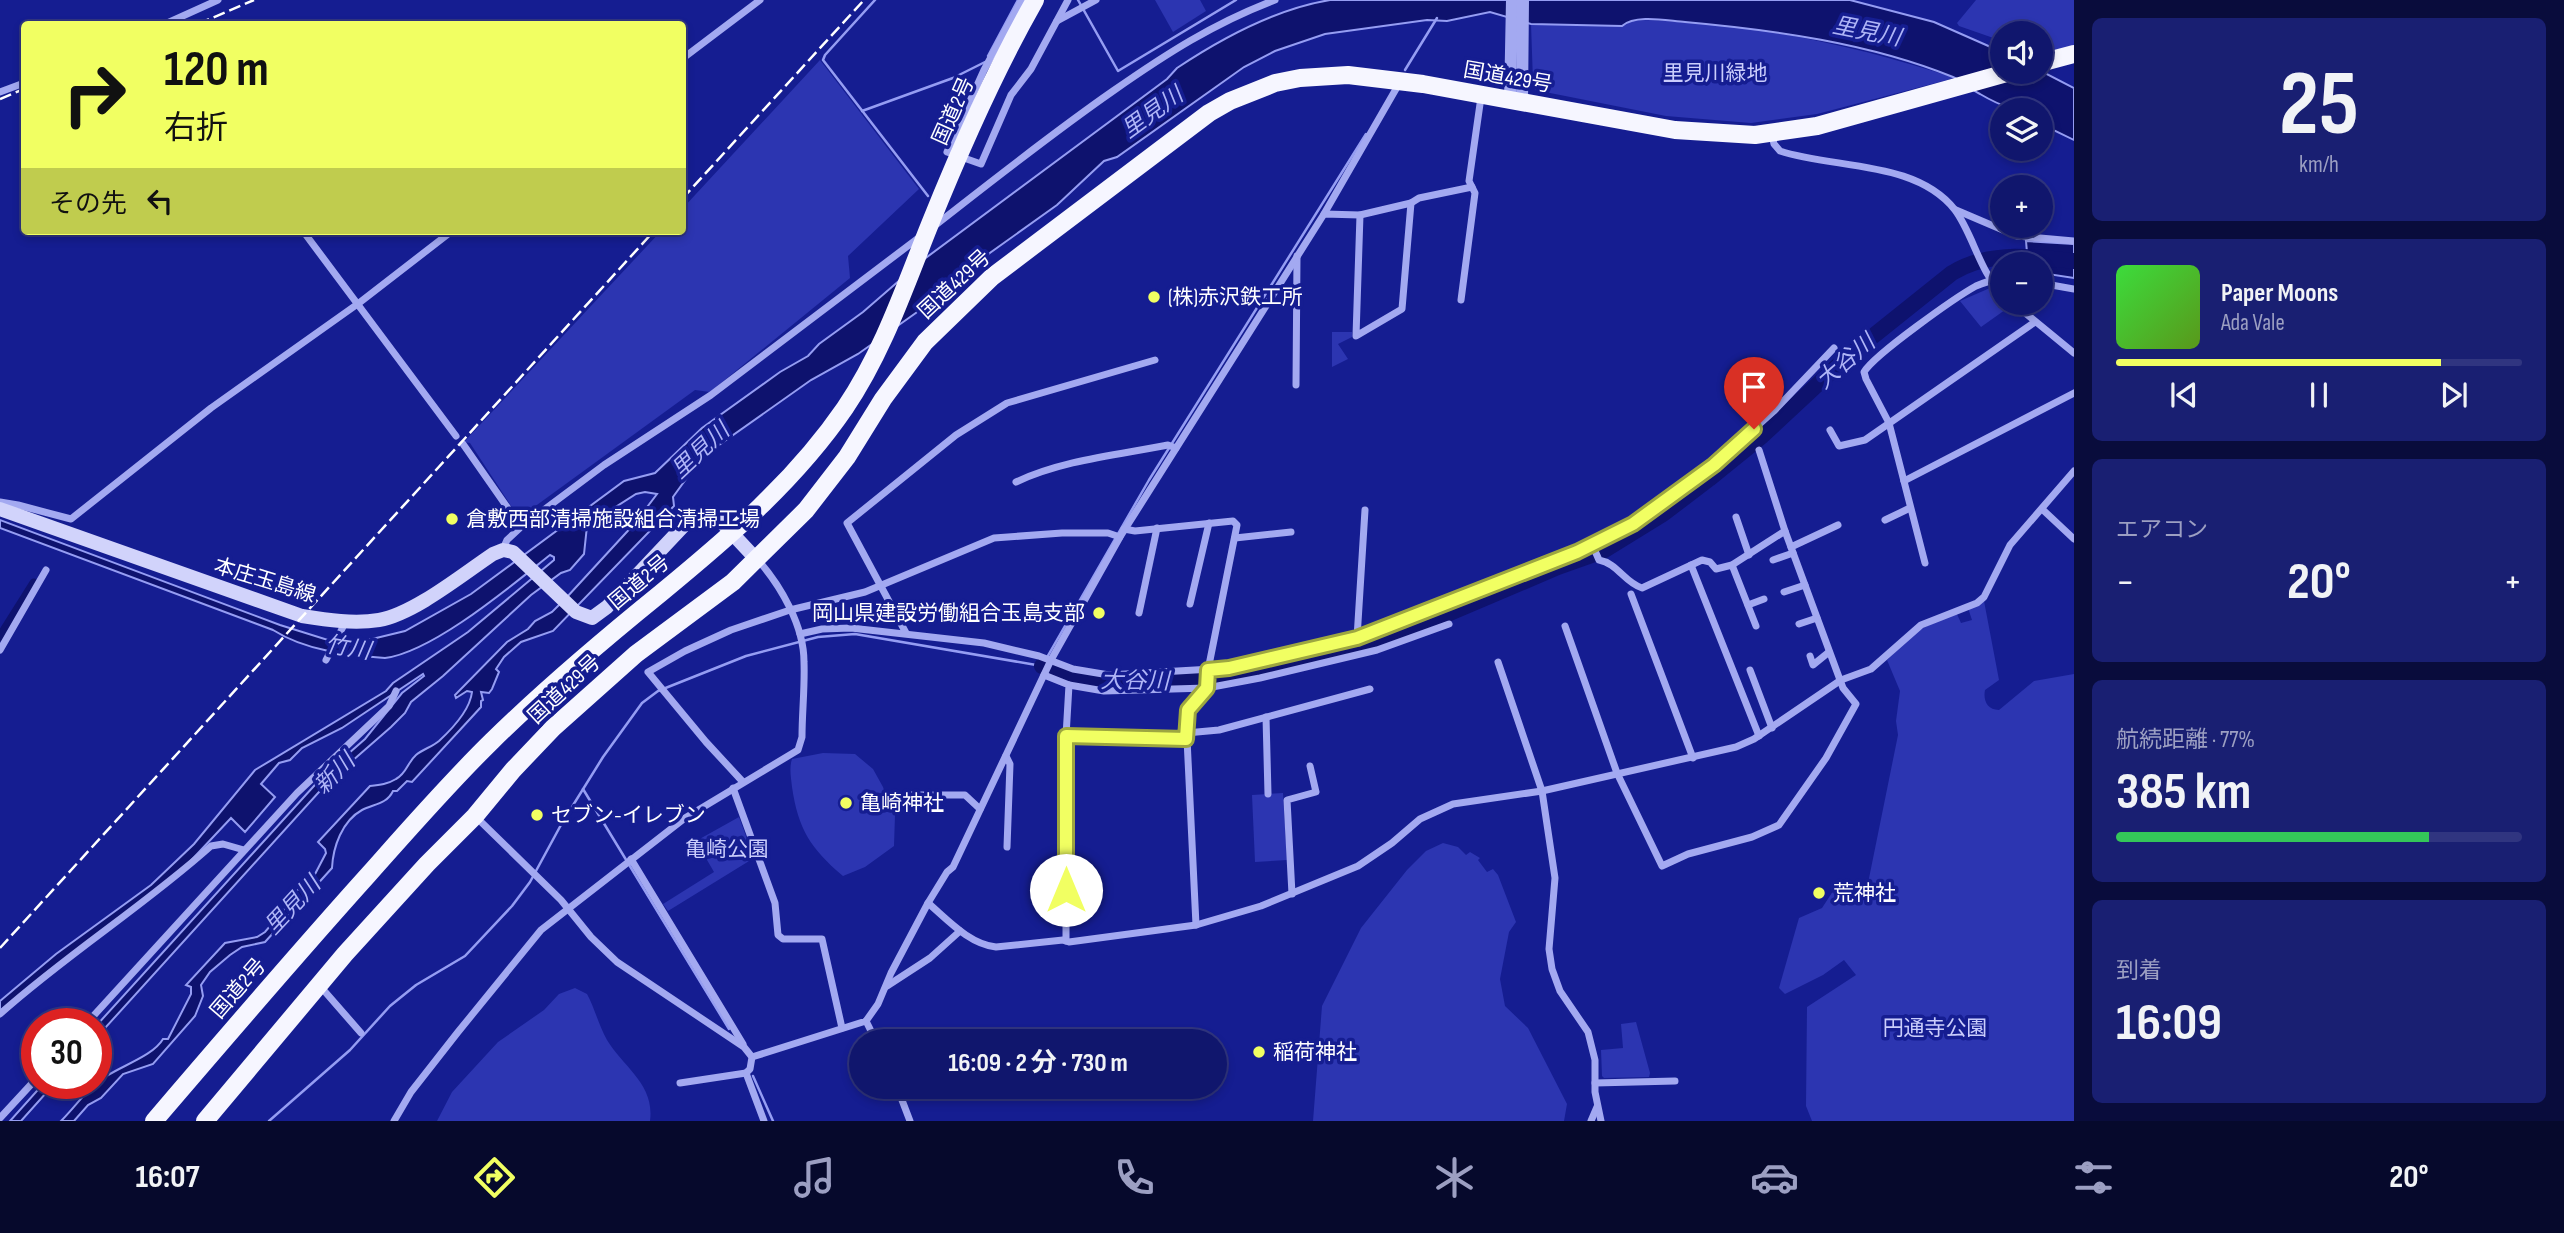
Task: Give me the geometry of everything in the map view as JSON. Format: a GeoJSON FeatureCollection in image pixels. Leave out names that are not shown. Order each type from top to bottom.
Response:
{"type":"FeatureCollection","features":[{"type":"Feature","properties":{"kind":"highway","name":"国道2号"},"geometry":{"type":"LineString","coordinates":[[154,1121],[416,821],[490,742],[559,677],[741,525],[811,454],[850,399],[873,359],[896,310],[965,138],[1006,51],[1035,0]]}},
{"type":"Feature","properties":{"kind":"highway"},"geometry":{"type":"LineString","coordinates":[[2053,60],[2074,54]]}},
{"type":"Feature","properties":{"kind":"highway","name":"国道429号"},"geometry":{"type":"LineString","coordinates":[[205,1121],[345,954],[475,816],[521,762],[636,654],[733,582],[806,510],[827,484],[902,371],[925,342],[960,306],[992,277],[1189,126],[1230,101],[1275,83],[1325,76],[1373,77],[1481,96],[1517,98],[1685,131],[1732,135],[1771,134],[1817,126],[1990,78]]}},
{"type":"Feature","properties":{"kind":"highway"},"geometry":{"type":"LineString","coordinates":[[170,1121],[221,1055],[234,1027]]}},
{"type":"Feature","properties":{"kind":"main road","name":"本庄玉島線"},"geometry":{"type":"LineString","coordinates":[[0,509],[302,616],[345,624],[381,620],[398,613],[426,599],[493,554],[508,551]]}},
{"type":"Feature","properties":{"kind":"main road"},"geometry":{"type":"LineString","coordinates":[[508,551],[576,612],[587,618],[597,616],[689,520],[698,514],[708,512],[715,515],[757,560]]}},
{"type":"Feature","properties":{"kind":"street"},"geometry":{"type":"LineString","coordinates":[[172,21],[218,0]]}},
{"type":"Feature","properties":{"kind":"street"},"geometry":{"type":"LineString","coordinates":[[686,56],[760,0]]}},
{"type":"Feature","properties":{"kind":"street"},"geometry":{"type":"LineString","coordinates":[[1022,0],[984,70],[947,152],[981,164],[1011,94],[1031,69],[1068,0]]}},
{"type":"Feature","properties":{"kind":"street"},"geometry":{"type":"LineString","coordinates":[[1056,22],[1096,0]]}},
{"type":"Feature","properties":{"kind":"street"},"geometry":{"type":"LineString","coordinates":[[508,551],[507,540],[521,527],[604,465],[711,395],[1064,125],[1205,31],[1276,0]]}},
{"type":"Feature","properties":{"kind":"street"},"geometry":{"type":"LineString","coordinates":[[1512,0],[1517,98]]}},
{"type":"Feature","properties":{"kind":"street"},"geometry":{"type":"LineString","coordinates":[[1517,98],[1523,0]]}},
{"type":"Feature","properties":{"kind":"street"},"geometry":{"type":"LineString","coordinates":[[752,1057],[866,1021],[878,1004],[928,903],[953,867],[1051,660],[1117,535],[1124,529],[1172,446],[1324,215],[1400,81]]}},
{"type":"Feature","properties":{"kind":"street"},"geometry":{"type":"LineString","coordinates":[[0,92],[21,84]]}},
{"type":"Feature","properties":{"kind":"street"},"geometry":{"type":"LineString","coordinates":[[1461,300],[1475,193],[1469,181],[1481,96]]}},
{"type":"Feature","properties":{"kind":"street"},"geometry":{"type":"LineString","coordinates":[[1771,134],[1776,148],[1786,153],[1864,167],[1914,180],[1940,194],[1955,210],[1987,270],[1990,281],[1974,287],[1947,306],[1866,368],[1864,375],[1889,423],[1925,563]]}},
{"type":"Feature","properties":{"kind":"street"},"geometry":{"type":"LineString","coordinates":[[1324,215],[1360,215],[1411,203],[1419,198],[1472,187]]}},
{"type":"Feature","properties":{"kind":"street"},"geometry":{"type":"LineString","coordinates":[[1360,215],[1356,336],[1402,309],[1411,203]]}},
{"type":"Feature","properties":{"kind":"street"},"geometry":{"type":"LineString","coordinates":[[1955,210],[2017,236],[2074,241]]}},
{"type":"Feature","properties":{"kind":"street"},"geometry":{"type":"LineString","coordinates":[[306,235],[456,436]]}},
{"type":"Feature","properties":{"kind":"street"},"geometry":{"type":"LineString","coordinates":[[0,502],[71,519],[211,408],[359,303],[448,235]]}},
{"type":"Feature","properties":{"kind":"street"},"geometry":{"type":"LineString","coordinates":[[1296,384],[1297,255]]}},
{"type":"Feature","properties":{"kind":"street"},"geometry":{"type":"LineString","coordinates":[[2053,285],[2074,289]]}},
{"type":"Feature","properties":{"kind":"street"},"geometry":{"type":"LineString","coordinates":[[2027,315],[2074,353]]}},
{"type":"Feature","properties":{"kind":"street"},"geometry":{"type":"LineString","coordinates":[[1830,430],[1842,447],[1865,440],[2035,322]]}},
{"type":"Feature","properties":{"kind":"street"},"geometry":{"type":"LineString","coordinates":[[800,634],[822,629],[851,628],[984,643],[1040,656],[1073,669],[1101,674],[1229,668],[1357,638],[1433,610],[1592,544],[1633,524],[1714,465],[1774,411],[1834,348]]}},
{"type":"Feature","properties":{"kind":"street"},"geometry":{"type":"LineString","coordinates":[[906,633],[846,523],[956,435],[1007,403],[1155,360]]}},
{"type":"Feature","properties":{"kind":"street"},"geometry":{"type":"LineString","coordinates":[[1904,481],[2074,393]]}},
{"type":"Feature","properties":{"kind":"street"},"geometry":{"type":"LineString","coordinates":[[463,444],[521,527]]}},
{"type":"Feature","properties":{"kind":"street"},"geometry":{"type":"LineString","coordinates":[[1016,482],[1037,472],[1172,446]]}},
{"type":"Feature","properties":{"kind":"street"},"geometry":{"type":"LineString","coordinates":[[1565,626],[1617,773],[1662,866],[1688,854],[1761,834],[1779,825],[1826,758],[1856,704],[1846,694],[1829,652],[1759,450]]}},
{"type":"Feature","properties":{"kind":"street"},"geometry":{"type":"LineString","coordinates":[[928,903],[960,931],[988,946],[996,947],[1196,925],[1229,917],[1292,894],[1365,862],[1431,812],[1454,804],[1542,791],[1736,747],[1772,728],[1841,680],[1871,669],[1921,625],[1977,603],[1984,597],[2010,545],[2074,471]]}},
{"type":"Feature","properties":{"kind":"street"},"geometry":{"type":"LineString","coordinates":[[1885,520],[1910,508]]}},
{"type":"Feature","properties":{"kind":"street"},"geometry":{"type":"LineString","coordinates":[[2042,509],[2074,539]]}},
{"type":"Feature","properties":{"kind":"street"},"geometry":{"type":"LineString","coordinates":[[1357,638],[1365,510]]}},
{"type":"Feature","properties":{"kind":"street"},"geometry":{"type":"LineString","coordinates":[[1736,517],[1749,555]]}},
{"type":"Feature","properties":{"kind":"street"},"geometry":{"type":"LineString","coordinates":[[1124,529],[1135,531],[1234,521],[1237,525],[1208,670],[1207,688],[1188,710],[1186,736],[1196,925]]}},
{"type":"Feature","properties":{"kind":"street"},"geometry":{"type":"LineString","coordinates":[[1190,604],[1209,523]]}},
{"type":"Feature","properties":{"kind":"street"},"geometry":{"type":"LineString","coordinates":[[1773,559],[1838,525]]}},
{"type":"Feature","properties":{"kind":"street"},"geometry":{"type":"LineString","coordinates":[[1139,613],[1157,528]]}},
{"type":"Feature","properties":{"kind":"street"},"geometry":{"type":"LineString","coordinates":[[1592,544],[1599,560],[1606,561],[1642,588],[1706,559],[1716,569],[1732,565],[1785,531]]}},
{"type":"Feature","properties":{"kind":"street"},"geometry":{"type":"LineString","coordinates":[[1235,538],[1291,532]]}},
{"type":"Feature","properties":{"kind":"street"},"geometry":{"type":"LineString","coordinates":[[743,782],[648,672],[731,630],[790,610],[848,598],[994,538],[1062,533],[1117,535]]}},
{"type":"Feature","properties":{"kind":"street"},"geometry":{"type":"LineString","coordinates":[[394,1121],[411,1092],[541,930],[685,818],[798,750],[801,744],[803,648],[800,634],[770,574],[757,560]]}},
{"type":"Feature","properties":{"kind":"street"},"geometry":{"type":"LineString","coordinates":[[1691,565],[1759,736]]}},
{"type":"Feature","properties":{"kind":"street"},"geometry":{"type":"LineString","coordinates":[[1732,565],[1756,626]]}},
{"type":"Feature","properties":{"kind":"street"},"geometry":{"type":"LineString","coordinates":[[0,650],[46,570]]}},
{"type":"Feature","properties":{"kind":"street"},"geometry":{"type":"LineString","coordinates":[[1784,592],[1805,585]]}},
{"type":"Feature","properties":{"kind":"street"},"geometry":{"type":"LineString","coordinates":[[1631,594],[1693,758]]}},
{"type":"Feature","properties":{"kind":"street"},"geometry":{"type":"LineString","coordinates":[[1748,605],[1764,598]]}},
{"type":"Feature","properties":{"kind":"street"},"geometry":{"type":"LineString","coordinates":[[1799,624],[1817,618]]}},
{"type":"Feature","properties":{"kind":"street"},"geometry":{"type":"LineString","coordinates":[[326,660],[345,624]]}},
{"type":"Feature","properties":{"kind":"street"},"geometry":{"type":"LineString","coordinates":[[1044,675],[1069,685],[1104,691],[1207,688],[1377,650],[1449,624]]}},
{"type":"Feature","properties":{"kind":"street"},"geometry":{"type":"LineString","coordinates":[[1810,656],[1813,665],[1816,665],[1829,652]]}},
{"type":"Feature","properties":{"kind":"street"},"geometry":{"type":"LineString","coordinates":[[1497,662],[1542,791],[1555,878],[1549,949],[1552,968],[1560,990],[1588,1032],[1595,1060],[1597,1107],[1601,1121]]}},
{"type":"Feature","properties":{"kind":"street"},"geometry":{"type":"LineString","coordinates":[[1750,670],[1772,728]]}},
{"type":"Feature","properties":{"kind":"street"},"geometry":{"type":"LineString","coordinates":[[1066,941],[1066,736],[1069,685]]}},
{"type":"Feature","properties":{"kind":"street"},"geometry":{"type":"LineString","coordinates":[[1066,736],[1186,736],[1219,730],[1370,689]]}},
{"type":"Feature","properties":{"kind":"street"},"geometry":{"type":"LineString","coordinates":[[101,1008],[329,760],[368,728],[389,706],[396,691]]}},
{"type":"Feature","properties":{"kind":"street"},"geometry":{"type":"LineString","coordinates":[[1266,717],[1268,794]]}},
{"type":"Feature","properties":{"kind":"street"},"geometry":{"type":"LineString","coordinates":[[1006,756],[1010,764],[1007,847]]}},
{"type":"Feature","properties":{"kind":"street"},"geometry":{"type":"LineString","coordinates":[[1292,894],[1287,800],[1316,792],[1310,766]]}},
{"type":"Feature","properties":{"kind":"street"},"geometry":{"type":"LineString","coordinates":[[733,788],[775,903],[778,935],[783,939],[822,939],[842,1028]]}},
{"type":"Feature","properties":{"kind":"street"},"geometry":{"type":"LineString","coordinates":[[905,794],[965,795],[981,809]]}},
{"type":"Feature","properties":{"kind":"street"},"geometry":{"type":"LineString","coordinates":[[475,816],[541,879],[591,937],[617,962],[744,1047]]}},
{"type":"Feature","properties":{"kind":"street"},"geometry":{"type":"LineString","coordinates":[[0,1014],[89,942],[147,901],[211,846],[223,844],[244,850]]}},
{"type":"Feature","properties":{"kind":"street"},"geometry":{"type":"LineString","coordinates":[[628,861],[752,1057],[750,1069],[746,1073],[680,1083]]}},
{"type":"Feature","properties":{"kind":"street"},"geometry":{"type":"LineString","coordinates":[[886,986],[930,958],[960,931]]}},
{"type":"Feature","properties":{"kind":"street"},"geometry":{"type":"LineString","coordinates":[[320,986],[361,1033]]}},
{"type":"Feature","properties":{"kind":"street"},"geometry":{"type":"LineString","coordinates":[[866,1021],[870,1029]]}},
{"type":"Feature","properties":{"kind":"street"},"geometry":{"type":"LineString","coordinates":[[746,1073],[764,1121]]}},
{"type":"Feature","properties":{"kind":"street"},"geometry":{"type":"LineString","coordinates":[[1595,1083],[1675,1082]]}},
{"type":"Feature","properties":{"kind":"street"},"geometry":{"type":"LineString","coordinates":[[0,1118],[21,1095]]}},
{"type":"Feature","properties":{"kind":"street"},"geometry":{"type":"LineString","coordinates":[[902,1099],[910,1121]]}},
{"type":"Feature","properties":{"kind":"street"},"geometry":{"type":"LineString","coordinates":[[1591,1121],[1597,1107]]}},
{"type":"Feature","properties":{"kind":"green space"},"geometry":{"type":"Polygon","coordinates":[[[1155,0],[1200,0],[1206,11],[1173,32],[1155,0]]]}},
{"type":"Feature","properties":{"kind":"green space"},"geometry":{"type":"Polygon","coordinates":[[[1976,0],[2074,0],[2074,46],[2053,50],[2053,21],[1990,21],[1990,37],[1957,23],[1976,0]]]}},
{"type":"Feature","properties":{"kind":"green space","name":"里見川緑地"},"geometry":{"type":"Polygon","coordinates":[[[1635,20],[1716,25],[1797,37],[1876,55],[1955,78],[1817,114],[1751,123],[1666,116],[1535,90],[1531,24],[1622,26],[1635,20]]]}},
{"type":"Feature","properties":{"kind":"green space"},"geometry":{"type":"Polygon","coordinates":[[[820,60],[919,189],[848,256],[850,278],[710,392],[695,390],[519,518],[470,443],[464,442],[657,235],[686,235],[686,205],[820,60]]]}},
{"type":"Feature","properties":{"kind":"green space"},"geometry":{"type":"Polygon","coordinates":[[[1990,288],[1990,315],[1998,315],[1981,327],[1960,301],[1990,288]]]}},
{"type":"Feature","properties":{"kind":"green space"},"geometry":{"type":"Polygon","coordinates":[[[1332,332],[1352,332],[1352,337],[1338,344],[1348,359],[1332,367],[1332,332]]]}},
{"type":"Feature","properties":{"kind":"green space","name":"円通寺公園"},"geometry":{"type":"Polygon","coordinates":[[[1984,601],[1999,680],[1985,690],[1985,701],[1989,706],[1999,710],[2034,681],[2074,674],[2074,1121],[1812,1121],[1806,1106],[1807,1007],[1856,975],[1844,960],[1823,975],[1785,994],[1779,988],[1799,918],[1822,908],[1839,882],[1866,893],[1898,735],[1896,721],[1900,691],[1887,660],[1915,632],[1956,612],[1961,623],[1972,620],[1968,608],[1984,601]]]}},
{"type":"Feature","properties":{"kind":"green space"},"geometry":{"type":"Polygon","coordinates":[[[823,753],[855,754],[873,769],[895,815],[894,846],[865,867],[843,876],[822,857],[808,837],[798,815],[792,787],[792,759],[823,753]]]}},
{"type":"Feature","properties":{"kind":"green space"},"geometry":{"type":"Polygon","coordinates":[[[1283,793],[1287,860],[1255,862],[1252,795],[1283,793]]]}},
{"type":"Feature","properties":{"kind":"green space","name":"亀崎公園"},"geometry":{"type":"Polygon","coordinates":[[[739,817],[754,858],[668,911],[663,904],[714,872],[696,841],[739,817]]]}},
{"type":"Feature","properties":{"kind":"green space"},"geometry":{"type":"Polygon","coordinates":[[[1443,843],[1458,847],[1466,855],[1470,852],[1480,858],[1478,860],[1487,872],[1493,869],[1498,875],[1516,922],[1509,932],[1500,979],[1505,1006],[1528,1028],[1567,1104],[1564,1121],[1313,1121],[1322,1006],[1361,928],[1407,870],[1426,851],[1443,843]]]}},
{"type":"Feature","properties":{"kind":"green space"},"geometry":{"type":"Polygon","coordinates":[[[575,988],[587,994],[607,1040],[643,1086],[648,1097],[650,1121],[437,1121],[452,1092],[498,1042],[544,1010],[559,994],[575,988]]]}},
{"type":"Feature","properties":{"kind":"green space"},"geometry":{"type":"Polygon","coordinates":[[[1636,1022],[1649,1077],[1604,1078],[1601,1050],[1623,1048],[1621,1024],[1636,1022]]]}},
{"type":"Feature","properties":{"kind":"water"},"geometry":{"type":"Polygon","coordinates":[[[1330,0],[1850,0],[1934,22],[1990,47],[1990,84],[2053,84],[2053,77],[2074,88],[2074,140],[2053,130],[2053,98],[1990,100],[1957,79],[1888,55],[1821,40],[1719,25],[1652,19],[1635,20],[1622,26],[1531,24],[1490,12],[1447,21],[1427,20],[1325,34],[1275,51],[1244,67],[1117,157],[1104,161],[1057,205],[945,285],[920,310],[858,354],[811,380],[702,457],[673,497],[674,506],[553,631],[521,642],[504,657],[496,669],[499,672],[492,689],[489,693],[481,692],[481,707],[412,782],[407,781],[384,801],[362,810],[349,821],[337,843],[332,868],[265,942],[242,947],[210,972],[201,985],[203,996],[195,1016],[153,1064],[123,1074],[112,1086],[112,1073],[150,1052],[163,1039],[168,1039],[191,994],[191,987],[186,985],[225,943],[257,937],[265,932],[289,904],[293,894],[314,876],[326,853],[318,842],[370,786],[400,777],[416,755],[449,731],[460,719],[472,692],[467,691],[456,698],[455,695],[507,642],[552,612],[635,523],[657,494],[636,494],[587,526],[584,554],[570,570],[561,573],[531,595],[411,702],[405,713],[391,727],[328,782],[112,1020],[112,1008],[323,776],[365,739],[402,693],[424,676],[423,674],[342,728],[302,748],[290,760],[279,763],[261,784],[275,797],[245,832],[231,818],[184,868],[0,1011],[0,1001],[56,954],[151,885],[194,844],[255,770],[386,691],[393,683],[468,632],[554,560],[554,557],[550,555],[448,631],[426,644],[385,658],[342,653],[299,643],[273,630],[0,528],[0,520],[280,625],[331,641],[368,640],[405,631],[471,594],[624,481],[655,473],[702,428],[780,372],[808,356],[819,344],[863,312],[923,260],[1167,79],[1177,68],[1250,26],[1309,4],[1330,0]]]}},
{"type":"Feature","properties":{"kind":"water"},"geometry":{"type":"Polygon","coordinates":[[[2026,241],[2074,244],[2074,278],[2053,275],[2053,252],[2027,252],[2026,241]]]}},
{"type":"Feature","properties":{"kind":"water"},"geometry":{"type":"Polygon","coordinates":[[[30,1099],[41,1099],[21,1121],[10,1121],[30,1099]]]}},
{"type":"Feature","properties":{"kind":"water"},"geometry":{"type":"Polygon","coordinates":[[[81,1099],[99,1099],[88,1105],[74,1121],[61,1121],[81,1099]]]}},
{"type":"Feature","properties":{"kind":"waterway"},"geometry":{"type":"LineString","coordinates":[[875,0],[823,60],[928,196]]}},
{"type":"Feature","properties":{"kind":"waterway"},"geometry":{"type":"LineString","coordinates":[[988,56],[1018,0]]}},
{"type":"Feature","properties":{"kind":"waterway"},"geometry":{"type":"LineString","coordinates":[[1078,0],[1118,71],[1236,0]]}},
{"type":"Feature","properties":{"kind":"waterway"},"geometry":{"type":"LineString","coordinates":[[1405,70],[1437,18]]}},
{"type":"Feature","properties":{"kind":"waterway"},"geometry":{"type":"LineString","coordinates":[[862,111],[953,78],[985,62]]}},
{"type":"Feature","properties":{"kind":"waterway"},"geometry":{"type":"LineString","coordinates":[[269,1121],[350,1050],[390,1006],[416,985],[465,956],[512,906],[530,882],[562,823],[603,757],[642,703],[658,691],[746,656],[818,637],[855,634],[1042,666],[1149,480],[1366,134]]}},
{"type":"Feature","properties":{"kind":"waterway","name":"大谷川"},"geometry":{"type":"LineString","coordinates":[[1042,666],[1073,678],[1103,683],[1207,679],[1251,672],[1327,654],[1424,624],[1558,567],[1603,551],[1663,514],[1762,436],[1847,357],[1952,273],[1966,266],[1996,258],[2027,257],[2074,261]]}},
{"type":"Feature","properties":{"kind":"waterway"},"geometry":{"type":"LineString","coordinates":[[0,637],[34,583]]}},
{"type":"Feature","properties":{"kind":"waterway"},"geometry":{"type":"LineString","coordinates":[[583,789],[729,1029]]}},
{"type":"Feature","properties":{"kind":"waterway"},"geometry":{"type":"LineString","coordinates":[[753,1076],[773,1121]]}},
{"type":"Feature","properties":{"kind":"railway"},"geometry":{"type":"LineString","coordinates":[[205,21],[254,0]]}},
{"type":"Feature","properties":{"kind":"railway"},"geometry":{"type":"LineString","coordinates":[[686,195],[864,0]]}},
{"type":"Feature","properties":{"kind":"railway"},"geometry":{"type":"LineString","coordinates":[[0,99],[21,90]]}},
{"type":"Feature","properties":{"kind":"railway"},"geometry":{"type":"LineString","coordinates":[[0,948],[650,235]]}},
{"type":"Feature","properties":{"kind":"place","name":"(株)赤沢鉄工所"},"geometry":{"type":"Point","coordinates":[1154,297]}},
{"type":"Feature","properties":{"kind":"place","name":"倉敷西部清掃施設組合清掃工場"},"geometry":{"type":"Point","coordinates":[452,519]}},
{"type":"Feature","properties":{"kind":"place","name":"岡山県建設労働組合玉島支部"},"geometry":{"type":"Point","coordinates":[1099,613]}},
{"type":"Feature","properties":{"kind":"place","name":"亀崎神社"},"geometry":{"type":"Point","coordinates":[846,803]}},
{"type":"Feature","properties":{"kind":"place","name":"セブン-イレブン"},"geometry":{"type":"Point","coordinates":[537,815]}},
{"type":"Feature","properties":{"kind":"place","name":"荒神社"},"geometry":{"type":"Point","coordinates":[1819,893]}},
{"type":"Feature","properties":{"kind":"place","name":"稲荷神社"},"geometry":{"type":"Point","coordinates":[1259,1052]}},
{"type":"Feature","properties":{"kind":"route"},"geometry":{"type":"LineString","coordinates":[[1066,890],[1066,736],[1186,739],[1188,710],[1207,688],[1208,670],[1301,653],[1357,638],[1577,552],[1633,524],[1714,465],[1754,429]]}},
{"type":"Feature","properties":{"kind":"water label","name":"里見川"},"geometry":{"type":"Point","coordinates":[1867,31]}},
{"type":"Feature","properties":{"kind":"water label","name":"里見川"},"geometry":{"type":"Point","coordinates":[1152,112]}},
{"type":"Feature","properties":{"kind":"water label","name":"里見川"},"geometry":{"type":"Point","coordinates":[700,450]}},
{"type":"Feature","properties":{"kind":"water label","name":"竹川"},"geometry":{"type":"Point","coordinates":[348,647]}},
{"type":"Feature","properties":{"kind":"water label","name":"新川"},"geometry":{"type":"Point","coordinates":[334,773]}},
{"type":"Feature","properties":{"kind":"water label","name":"里見川"},"geometry":{"type":"Point","coordinates":[292,905]}}]}
